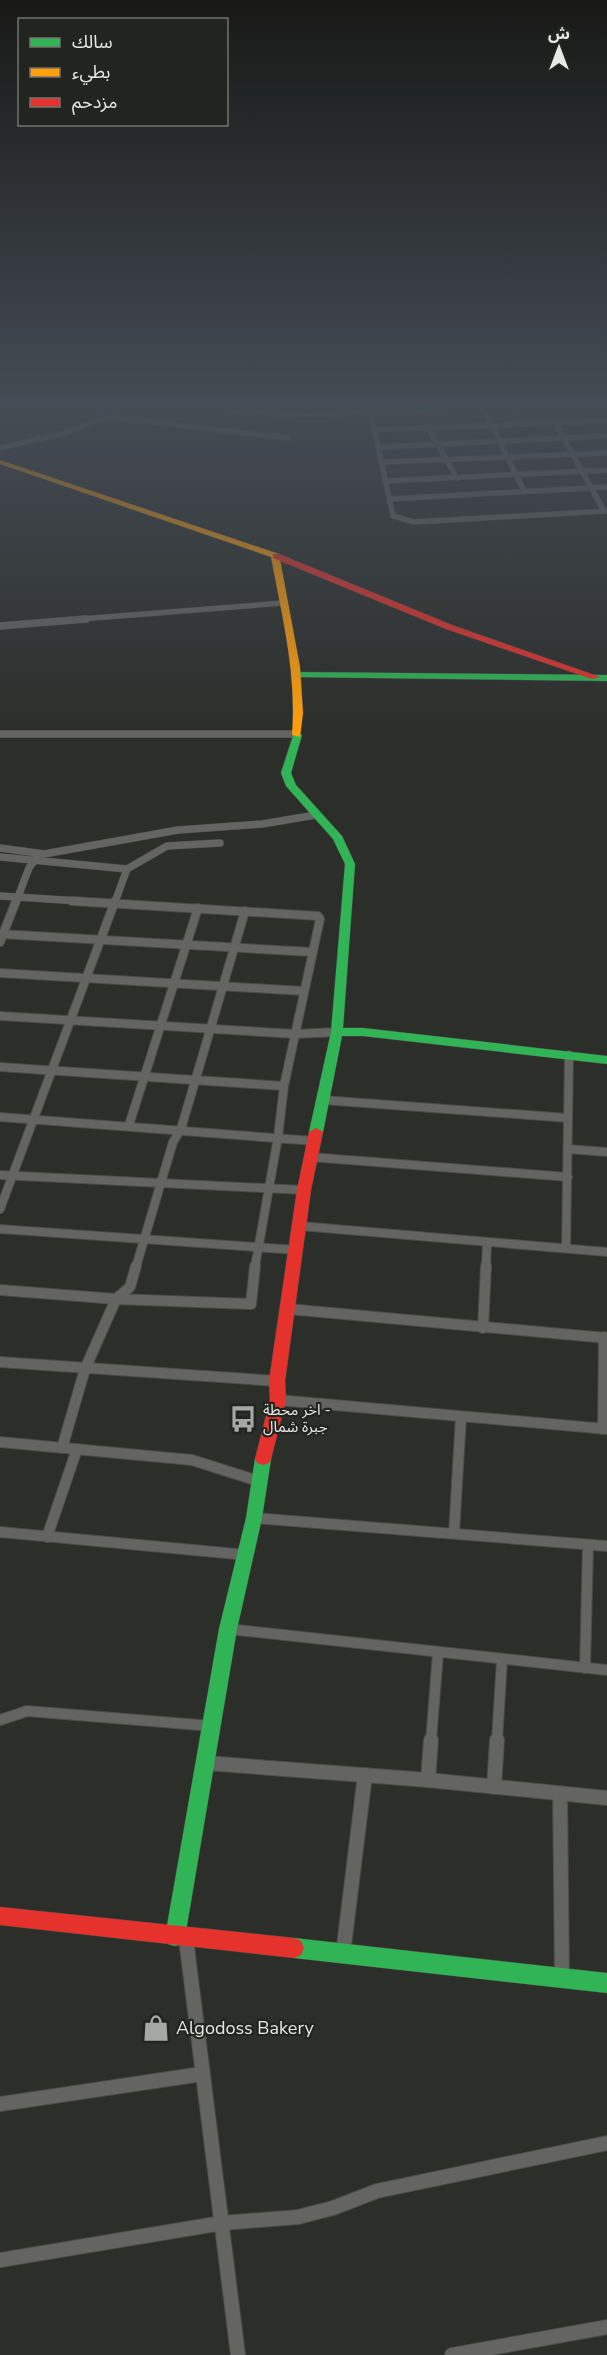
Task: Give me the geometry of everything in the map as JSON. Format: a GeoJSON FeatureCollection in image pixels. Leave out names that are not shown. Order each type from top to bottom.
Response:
{"type":"FeatureCollection","features":[{"type":"Feature","properties":{"kind":"street"},"geometry":{"type":"LineString","coordinates":[[149,513],[275,556],[449,627],[601,678]]}},
{"type":"Feature","properties":{"kind":"street"},"geometry":{"type":"LineString","coordinates":[[394,513],[395,518],[414,522],[572,513]]}},
{"type":"Feature","properties":{"kind":"street"},"geometry":{"type":"LineString","coordinates":[[238,2355],[202,2074],[181,1938],[228,1629],[255,1518],[258,1481],[278,1400],[277,1381],[304,1190],[337,1032],[350,864],[345,846],[338,836],[293,792],[286,773],[297,734],[299,717],[296,674],[275,556]]}},
{"type":"Feature","properties":{"kind":"street"},"geometry":{"type":"LineString","coordinates":[[0,626],[283,603]]}},
{"type":"Feature","properties":{"kind":"street"},"geometry":{"type":"LineString","coordinates":[[296,674],[601,678]]}},
{"type":"Feature","properties":{"kind":"street"},"geometry":{"type":"LineString","coordinates":[[0,734],[297,734]]}},
{"type":"Feature","properties":{"kind":"street"},"geometry":{"type":"LineString","coordinates":[[0,857],[37,857],[178,830],[262,824],[316,814]]}},
{"type":"Feature","properties":{"kind":"street"},"geometry":{"type":"LineString","coordinates":[[0,848],[37,857],[127,869],[167,846],[220,843]]}},
{"type":"Feature","properties":{"kind":"street"},"geometry":{"type":"LineString","coordinates":[[37,857],[1,937],[102,940],[312,952]]}},
{"type":"Feature","properties":{"kind":"street"},"geometry":{"type":"LineString","coordinates":[[0,1209],[54,1071],[127,869]]}},
{"type":"Feature","properties":{"kind":"street"},"geometry":{"type":"LineString","coordinates":[[0,896],[318,916],[284,1086],[278,1137],[257,1248],[251,1304],[116,1299],[0,1290]]}},
{"type":"Feature","properties":{"kind":"street"},"geometry":{"type":"LineString","coordinates":[[129,1125],[198,908]]}},
{"type":"Feature","properties":{"kind":"street"},"geometry":{"type":"LineString","coordinates":[[62,1448],[85,1369],[116,1299],[130,1287],[173,1142],[182,1129],[245,911]]}},
{"type":"Feature","properties":{"kind":"street"},"geometry":{"type":"LineString","coordinates":[[0,974],[304,991]]}},
{"type":"Feature","properties":{"kind":"street"},"geometry":{"type":"LineString","coordinates":[[0,1016],[296,1034],[363,1032],[607,1060]]}},
{"type":"Feature","properties":{"kind":"street"},"geometry":{"type":"LineString","coordinates":[[566,1248],[569,1055]]}},
{"type":"Feature","properties":{"kind":"street"},"geometry":{"type":"LineString","coordinates":[[0,1067],[284,1086]]}},
{"type":"Feature","properties":{"kind":"street"},"geometry":{"type":"LineString","coordinates":[[323,1100],[568,1118]]}},
{"type":"Feature","properties":{"kind":"street"},"geometry":{"type":"LineString","coordinates":[[0,1117],[182,1129],[314,1141]]}},
{"type":"Feature","properties":{"kind":"street"},"geometry":{"type":"LineString","coordinates":[[568,1149],[607,1152]]}},
{"type":"Feature","properties":{"kind":"street"},"geometry":{"type":"LineString","coordinates":[[310,1157],[568,1177]]}},
{"type":"Feature","properties":{"kind":"street"},"geometry":{"type":"LineString","coordinates":[[0,1175],[304,1190]]}},
{"type":"Feature","properties":{"kind":"street"},"geometry":{"type":"LineString","coordinates":[[300,1226],[607,1252]]}},
{"type":"Feature","properties":{"kind":"street"},"geometry":{"type":"LineString","coordinates":[[0,1230],[297,1250]]}},
{"type":"Feature","properties":{"kind":"street"},"geometry":{"type":"LineString","coordinates":[[483,1328],[487,1243]]}},
{"type":"Feature","properties":{"kind":"street"},"geometry":{"type":"LineString","coordinates":[[278,1400],[605,1429],[605,1338],[288,1309]]}},
{"type":"Feature","properties":{"kind":"street"},"geometry":{"type":"LineString","coordinates":[[0,1362],[277,1381]]}},
{"type":"Feature","properties":{"kind":"street"},"geometry":{"type":"LineString","coordinates":[[454,1533],[461,1417]]}},
{"type":"Feature","properties":{"kind":"street"},"geometry":{"type":"LineString","coordinates":[[0,1442],[192,1460],[258,1481]]}},
{"type":"Feature","properties":{"kind":"street"},"geometry":{"type":"LineString","coordinates":[[47,1537],[77,1449]]}},
{"type":"Feature","properties":{"kind":"street"},"geometry":{"type":"LineString","coordinates":[[255,1518],[607,1546]]}},
{"type":"Feature","properties":{"kind":"street"},"geometry":{"type":"LineString","coordinates":[[0,1532],[246,1555]]}},
{"type":"Feature","properties":{"kind":"street"},"geometry":{"type":"LineString","coordinates":[[585,1668],[588,1545]]}},
{"type":"Feature","properties":{"kind":"street"},"geometry":{"type":"LineString","coordinates":[[228,1629],[607,1670]]}},
{"type":"Feature","properties":{"kind":"street"},"geometry":{"type":"LineString","coordinates":[[428,1780],[438,1653]]}},
{"type":"Feature","properties":{"kind":"street"},"geometry":{"type":"LineString","coordinates":[[494,1787],[502,1660]]}},
{"type":"Feature","properties":{"kind":"street"},"geometry":{"type":"LineString","coordinates":[[0,1720],[9,1715],[27,1711],[212,1726]]}},
{"type":"Feature","properties":{"kind":"street"},"geometry":{"type":"LineString","coordinates":[[206,1763],[428,1780],[607,1798]]}},
{"type":"Feature","properties":{"kind":"street"},"geometry":{"type":"LineString","coordinates":[[343,1954],[365,1775]]}},
{"type":"Feature","properties":{"kind":"street"},"geometry":{"type":"LineString","coordinates":[[560,1794],[562,1978]]}},
{"type":"Feature","properties":{"kind":"street"},"geometry":{"type":"LineString","coordinates":[[0,1916],[181,1938],[607,1983]]}},
{"type":"Feature","properties":{"kind":"street"},"geometry":{"type":"LineString","coordinates":[[0,2104],[202,2074]]}},
{"type":"Feature","properties":{"kind":"street"},"geometry":{"type":"LineString","coordinates":[[0,2260],[222,2223],[298,2217],[333,2208],[377,2191],[607,2143]]}},
{"type":"Feature","properties":{"kind":"street"},"geometry":{"type":"LineString","coordinates":[[452,2355],[607,2327]]}},
{"type":"Feature","properties":{"kind":"traffic: fast"},"geometry":{"type":"LineString","coordinates":[[296,674],[607,678]]}},
{"type":"Feature","properties":{"kind":"traffic: fast"},"geometry":{"type":"LineString","coordinates":[[297,735],[286,773],[291,786],[338,838],[350,864],[337,1032],[316,1132]]}},
{"type":"Feature","properties":{"kind":"traffic: fast"},"geometry":{"type":"LineString","coordinates":[[337,1032],[363,1032],[607,1060]]}},
{"type":"Feature","properties":{"kind":"traffic: fast"},"geometry":{"type":"LineString","coordinates":[[175,1937],[228,1629],[254,1518],[263,1459]]}},
{"type":"Feature","properties":{"kind":"traffic: fast"},"geometry":{"type":"LineString","coordinates":[[294,1948],[607,1983]]}},
{"type":"Feature","properties":{"kind":"traffic: slow"},"geometry":{"type":"LineString","coordinates":[[149,513],[276,556]]}},
{"type":"Feature","properties":{"kind":"traffic: slow"},"geometry":{"type":"LineString","coordinates":[[275,556],[296,667],[297,735]]}},
{"type":"Feature","properties":{"kind":"traffic: jam"},"geometry":{"type":"LineString","coordinates":[[276,556],[449,627],[595,677]]}},
{"type":"Feature","properties":{"kind":"traffic: jam"},"geometry":{"type":"LineString","coordinates":[[263,1459],[278,1400],[277,1381],[304,1190],[316,1132]]}},
{"type":"Feature","properties":{"kind":"traffic: jam"},"geometry":{"type":"LineString","coordinates":[[0,1916],[294,1948]]}},
{"type":"Feature","properties":{"kind":"place","name":"اخر محطة - جبرة شمال"},"geometry":{"type":"Point","coordinates":[243,1419]}},
{"type":"Feature","properties":{"kind":"place","name":"Algodoss Bakery"},"geometry":{"type":"Point","coordinates":[156,2028]}}]}
